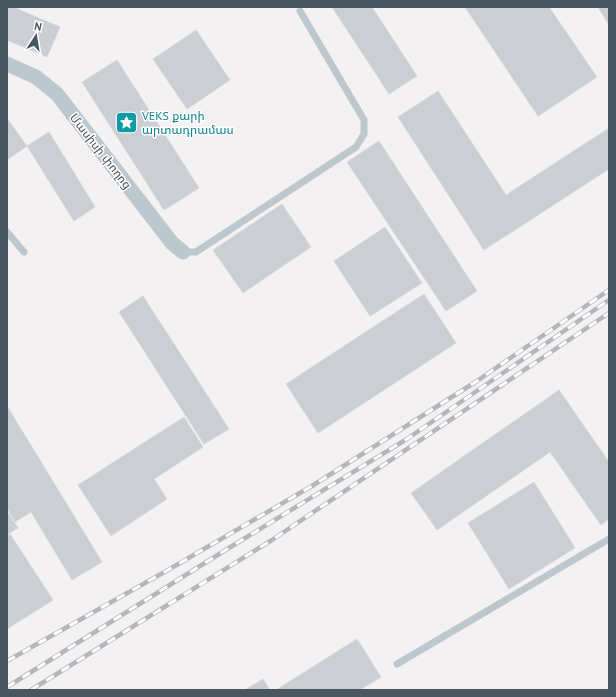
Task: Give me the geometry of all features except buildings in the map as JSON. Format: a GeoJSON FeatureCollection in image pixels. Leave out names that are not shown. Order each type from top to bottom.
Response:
{"type":"FeatureCollection","features":[{"type":"Feature","properties":{"kind":"street","name":"Մասիսի փողոց"},"geometry":{"type":"LineString","coordinates":[[7,64],[36,77],[57,94],[172,243],[183,252]]}},
{"type":"Feature","properties":{"kind":"lane"},"geometry":{"type":"LineString","coordinates":[[183,252],[196,252],[356,147],[364,134],[364,120],[300,11]]}},
{"type":"Feature","properties":{"kind":"lane"},"geometry":{"type":"LineString","coordinates":[[7,232],[24,252]]}},
{"type":"Feature","properties":{"kind":"lane"},"geometry":{"type":"LineString","coordinates":[[397,664],[609,539]]}},
{"type":"Feature","properties":{"kind":"railway"},"geometry":{"type":"LineString","coordinates":[[7,661],[312,486],[477,381],[609,290]]}},
{"type":"Feature","properties":{"kind":"railway"},"geometry":{"type":"LineString","coordinates":[[7,687],[224,551],[407,439],[609,300]]}},
{"type":"Feature","properties":{"kind":"railway"},"geometry":{"type":"LineString","coordinates":[[31,690],[272,540],[609,313]]}},
{"type":"Feature","properties":{"kind":"place","name":"VEKS քարի արտադրամաս"},"geometry":{"type":"Point","coordinates":[126,122]}}]}
